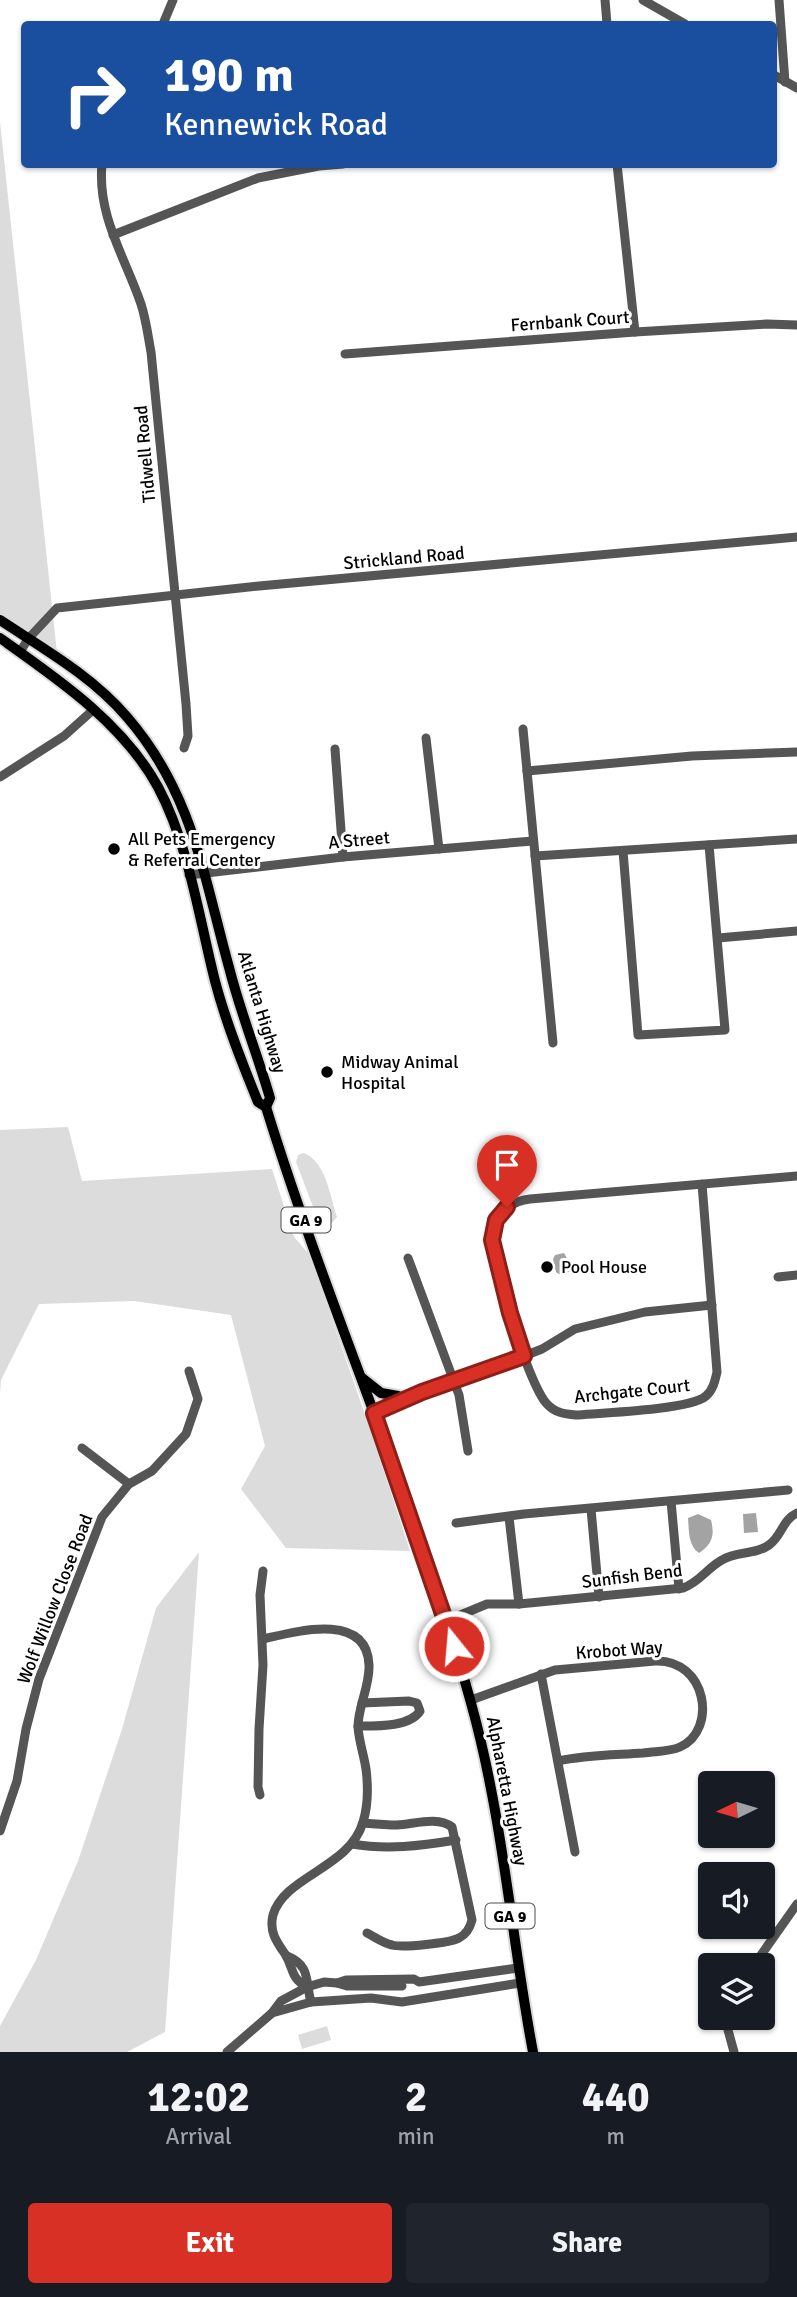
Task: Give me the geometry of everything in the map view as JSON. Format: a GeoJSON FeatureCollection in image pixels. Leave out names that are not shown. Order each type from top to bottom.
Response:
{"type":"FeatureCollection","features":[{"type":"Feature","properties":{"kind":"main road","name":"Atlanta Highway"},"geometry":{"type":"LineString","coordinates":[[0,620],[93,683],[125,714],[148,744],[180,797],[205,873],[236,994],[270,1098],[267,1107],[258,1102],[230,1031],[176,831],[157,786],[130,747],[79,695],[0,638]]}},
{"type":"Feature","properties":{"kind":"main road","name":"Alpharetta Highway"},"geometry":{"type":"LineString","coordinates":[[267,1107],[445,1617],[471,1700],[494,1800],[520,1983],[533,2052]]}},
{"type":"Feature","properties":{"kind":"main road"},"geometry":{"type":"LineString","coordinates":[[361,1377],[381,1393],[405,1400]]}},
{"type":"Feature","properties":{"kind":"street"},"geometry":{"type":"LineString","coordinates":[[164,21],[173,0]]}},
{"type":"Feature","properties":{"kind":"street"},"geometry":{"type":"LineString","coordinates":[[605,0],[607,21]]}},
{"type":"Feature","properties":{"kind":"street"},"geometry":{"type":"LineString","coordinates":[[643,0],[680,21]]}},
{"type":"Feature","properties":{"kind":"street"},"geometry":{"type":"LineString","coordinates":[[779,0],[785,82]]}},
{"type":"Feature","properties":{"kind":"street"},"geometry":{"type":"LineString","coordinates":[[777,77],[797,88]]}},
{"type":"Feature","properties":{"kind":"street","name":"Tidwell Road"},"geometry":{"type":"LineString","coordinates":[[102,168],[100,181],[104,208],[141,305],[152,352],[188,720],[188,736],[184,748]]}},
{"type":"Feature","properties":{"kind":"street"},"geometry":{"type":"LineString","coordinates":[[113,235],[258,178],[309,168]]}},
{"type":"Feature","properties":{"kind":"street"},"geometry":{"type":"LineString","coordinates":[[617,168],[635,332]]}},
{"type":"Feature","properties":{"kind":"street","name":"Fernbank Court"},"geometry":{"type":"LineString","coordinates":[[345,354],[635,332],[767,324],[797,325]]}},
{"type":"Feature","properties":{"kind":"street","name":"Strickland Road"},"geometry":{"type":"LineString","coordinates":[[20,652],[28,639],[57,608],[177,594],[797,537]]}},
{"type":"Feature","properties":{"kind":"street"},"geometry":{"type":"LineString","coordinates":[[0,777],[64,736],[93,710]]}},
{"type":"Feature","properties":{"kind":"street"},"geometry":{"type":"LineString","coordinates":[[523,729],[553,1043]]}},
{"type":"Feature","properties":{"kind":"street"},"geometry":{"type":"LineString","coordinates":[[426,738],[439,849]]}},
{"type":"Feature","properties":{"kind":"street"},"geometry":{"type":"LineString","coordinates":[[335,749],[343,857]]}},
{"type":"Feature","properties":{"kind":"street"},"geometry":{"type":"LineString","coordinates":[[527,771],[692,756],[797,752]]}},
{"type":"Feature","properties":{"kind":"street"},"geometry":{"type":"LineString","coordinates":[[535,856],[797,839]]}},
{"type":"Feature","properties":{"kind":"street","name":"A Street"},"geometry":{"type":"LineString","coordinates":[[189,875],[343,857],[533,841]]}},
{"type":"Feature","properties":{"kind":"street"},"geometry":{"type":"LineString","coordinates":[[623,851],[638,1035],[725,1030],[709,845]]}},
{"type":"Feature","properties":{"kind":"street"},"geometry":{"type":"LineString","coordinates":[[718,938],[797,931]]}},
{"type":"Feature","properties":{"kind":"street","name":"Archgate Court"},"geometry":{"type":"LineString","coordinates":[[702,1184],[717,1372],[713,1387],[705,1398],[680,1405],[576,1415],[552,1409],[541,1396],[524,1356],[493,1246],[495,1224],[503,1211],[512,1204],[530,1199],[702,1184],[797,1176]]}},
{"type":"Feature","properties":{"kind":"street"},"geometry":{"type":"LineString","coordinates":[[408,1258],[459,1395],[468,1451]]}},
{"type":"Feature","properties":{"kind":"street"},"geometry":{"type":"LineString","coordinates":[[778,1277],[797,1275]]}},
{"type":"Feature","properties":{"kind":"street"},"geometry":{"type":"LineString","coordinates":[[374,1413],[524,1356],[575,1329],[645,1312],[712,1306]]}},
{"type":"Feature","properties":{"kind":"street","name":"Wolf Willow Close Road"},"geometry":{"type":"LineString","coordinates":[[0,1831],[17,1781],[26,1729],[43,1667],[102,1517],[129,1484],[152,1471],[186,1434],[198,1399],[189,1371]]}},
{"type":"Feature","properties":{"kind":"street"},"geometry":{"type":"LineString","coordinates":[[82,1448],[129,1484]]}},
{"type":"Feature","properties":{"kind":"street"},"geometry":{"type":"LineString","coordinates":[[456,1523],[788,1490]]}},
{"type":"Feature","properties":{"kind":"street"},"geometry":{"type":"LineString","coordinates":[[671,1501],[679,1589]]}},
{"type":"Feature","properties":{"kind":"street"},"geometry":{"type":"LineString","coordinates":[[591,1509],[599,1597]]}},
{"type":"Feature","properties":{"kind":"street","name":"Sunfish Bend"},"geometry":{"type":"LineString","coordinates":[[445,1617],[458,1616],[487,1604],[519,1604],[679,1589],[698,1581],[724,1559],[752,1553],[769,1545],[777,1538],[787,1520],[797,1513]]}},
{"type":"Feature","properties":{"kind":"street"},"geometry":{"type":"LineString","coordinates":[[509,1517],[519,1604]]}},
{"type":"Feature","properties":{"kind":"street"},"geometry":{"type":"LineString","coordinates":[[260,1795],[262,1571]]}},
{"type":"Feature","properties":{"kind":"street"},"geometry":{"type":"LineString","coordinates":[[262,1639],[322,1628],[342,1631],[354,1636],[362,1644],[369,1664],[368,1682],[358,1726],[366,1776],[363,1823],[352,1844],[336,1859],[290,1891],[276,1907],[272,1920],[272,1932],[279,1946],[286,1956],[297,1960],[306,1971],[312,2002]]}},
{"type":"Feature","properties":{"kind":"street","name":"Krobot Way"},"geometry":{"type":"LineString","coordinates":[[471,1700],[555,1670],[668,1661],[688,1671],[699,1692],[702,1713],[694,1735],[680,1746],[664,1751],[558,1761]]}},
{"type":"Feature","properties":{"kind":"street"},"geometry":{"type":"LineString","coordinates":[[541,1674],[575,1852]]}},
{"type":"Feature","properties":{"kind":"street"},"geometry":{"type":"LineString","coordinates":[[358,1726],[405,1722],[415,1718],[420,1711],[417,1703],[409,1701],[362,1703]]}},
{"type":"Feature","properties":{"kind":"street"},"geometry":{"type":"LineString","coordinates":[[363,1823],[397,1825],[446,1822],[452,1827],[472,1920],[465,1934],[453,1941],[409,1947],[387,1944],[367,1933]]}},
{"type":"Feature","properties":{"kind":"street"},"geometry":{"type":"LineString","coordinates":[[352,1844],[398,1848],[456,1840]]}},
{"type":"Feature","properties":{"kind":"street"},"geometry":{"type":"LineString","coordinates":[[762,1953],[797,1904]]}},
{"type":"Feature","properties":{"kind":"street"},"geometry":{"type":"LineString","coordinates":[[227,2052],[272,2013],[281,2001],[307,1987],[324,1982],[337,1983],[346,1980],[405,1986],[518,1968]]}},
{"type":"Feature","properties":{"kind":"street"},"geometry":{"type":"LineString","coordinates":[[381,1983],[414,1979],[419,1982]]}},
{"type":"Feature","properties":{"kind":"street"},"geometry":{"type":"LineString","coordinates":[[381,1983],[382,2000]]}},
{"type":"Feature","properties":{"kind":"street"},"geometry":{"type":"LineString","coordinates":[[272,2013],[312,2002],[402,2002],[520,1983]]}},
{"type":"Feature","properties":{"kind":"street"},"geometry":{"type":"LineString","coordinates":[[728,2030],[734,2052]]}},
{"type":"Feature","properties":{"kind":"shaded area"},"geometry":{"type":"Polygon","coordinates":[[[0,122],[57,653],[0,616],[0,122]]]}},
{"type":"Feature","properties":{"kind":"shaded area"},"geometry":{"type":"Polygon","coordinates":[[[68,1127],[82,1181],[272,1169],[294,1237],[309,1254],[410,1551],[286,1548],[241,1489],[265,1446],[231,1315],[134,1301],[39,1304],[1,1380],[0,1395],[0,1130],[68,1127]]]}},
{"type":"Feature","properties":{"kind":"shaded area"},"geometry":{"type":"Polygon","coordinates":[[[304,1153],[317,1164],[326,1180],[337,1217],[331,1224],[320,1225],[296,1162],[298,1155],[304,1153]]]}},
{"type":"Feature","properties":{"kind":"shaded area"},"geometry":{"type":"Polygon","coordinates":[[[564,1253],[569,1262],[569,1272],[559,1274],[553,1259],[555,1255],[564,1253]]]}},
{"type":"Feature","properties":{"kind":"shaded area"},"geometry":{"type":"Polygon","coordinates":[[[756,1513],[758,1532],[744,1533],[743,1514],[756,1513]]]}},
{"type":"Feature","properties":{"kind":"shaded area"},"geometry":{"type":"Polygon","coordinates":[[[698,1514],[711,1520],[713,1531],[710,1543],[699,1553],[691,1542],[688,1518],[698,1514]]]}},
{"type":"Feature","properties":{"kind":"shaded area"},"geometry":{"type":"Polygon","coordinates":[[[199,1552],[165,2032],[127,2052],[0,2052],[0,2026],[36,1960],[78,1861],[122,1729],[156,1608],[199,1552]]]}},
{"type":"Feature","properties":{"kind":"shaded area"},"geometry":{"type":"Polygon","coordinates":[[[327,2026],[331,2040],[302,2049],[298,2035],[327,2026]]]}},
{"type":"Feature","properties":{"kind":"place","name":"All Pets Emergency & Referral Center"},"geometry":{"type":"Point","coordinates":[114,849]}},
{"type":"Feature","properties":{"kind":"place","name":"Midway Animal Hospital"},"geometry":{"type":"Point","coordinates":[327,1072]}},
{"type":"Feature","properties":{"kind":"place","name":"Pool House"},"geometry":{"type":"Point","coordinates":[547,1267]}},
{"type":"Feature","properties":{"kind":"route"},"geometry":{"type":"LineString","coordinates":[[454,1646],[374,1413],[422,1392],[524,1356],[492,1240],[496,1220],[507,1207]]}}]}
